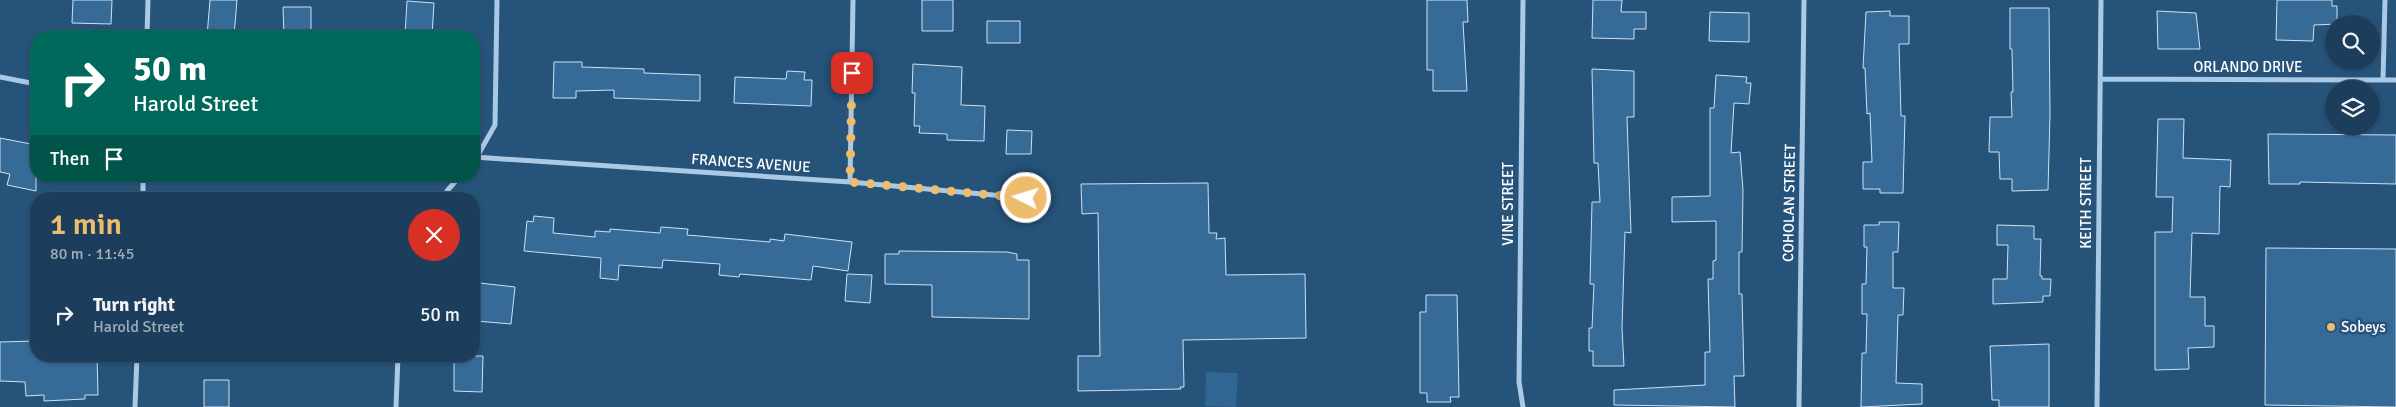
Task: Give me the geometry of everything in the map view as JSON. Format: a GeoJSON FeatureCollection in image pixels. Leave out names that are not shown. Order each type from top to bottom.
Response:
{"type":"FeatureCollection","features":[{"type":"Feature","properties":{"kind":"street"},"geometry":{"type":"LineString","coordinates":[[147,30],[148,0]]}},
{"type":"Feature","properties":{"kind":"street"},"geometry":{"type":"LineString","coordinates":[[480,150],[495,125],[497,0]]}},
{"type":"Feature","properties":{"kind":"street"},"geometry":{"type":"LineString","coordinates":[[850,182],[853,0]]}},
{"type":"Feature","properties":{"kind":"street","name":"VINE STREET"},"geometry":{"type":"LineString","coordinates":[[1522,407],[1519,372],[1523,0]]}},
{"type":"Feature","properties":{"kind":"street","name":"COHOLAN STREET"},"geometry":{"type":"LineString","coordinates":[[1799,407],[1804,0]]}},
{"type":"Feature","properties":{"kind":"street","name":"KEITH STREET"},"geometry":{"type":"LineString","coordinates":[[2097,407],[2100,0]]}},
{"type":"Feature","properties":{"kind":"street"},"geometry":{"type":"LineString","coordinates":[[2383,80],[2385,0]]}},
{"type":"Feature","properties":{"kind":"street"},"geometry":{"type":"LineString","coordinates":[[0,77],[30,83]]}},
{"type":"Feature","properties":{"kind":"street","name":"ORLANDO DRIVE"},"geometry":{"type":"LineString","coordinates":[[2100,79],[2396,80]]}},
{"type":"Feature","properties":{"kind":"street","name":"FRANCES AVENUE"},"geometry":{"type":"LineString","coordinates":[[480,157],[850,182],[1026,198]]}},
{"type":"Feature","properties":{"kind":"street"},"geometry":{"type":"LineString","coordinates":[[446,192],[455,182]]}},
{"type":"Feature","properties":{"kind":"street"},"geometry":{"type":"LineString","coordinates":[[135,407],[137,362]]}},
{"type":"Feature","properties":{"kind":"street"},"geometry":{"type":"LineString","coordinates":[[396,407],[398,362]]}},
{"type":"Feature","properties":{"kind":"shaded area"},"geometry":{"type":"Polygon","coordinates":[[[1206,372],[1238,373],[1236,407],[1205,406],[1206,372]]]}},
{"type":"Feature","properties":{"kind":"building"},"geometry":{"type":"Polygon","coordinates":[[[73,0],[112,0],[111,24],[72,23],[73,0]]]}},
{"type":"Feature","properties":{"kind":"building"},"geometry":{"type":"Polygon","coordinates":[[[210,0],[237,0],[234,30],[208,30],[210,0]]]}},
{"type":"Feature","properties":{"kind":"building"},"geometry":{"type":"Polygon","coordinates":[[[922,0],[953,0],[953,31],[922,31],[922,0]]]}},
{"type":"Feature","properties":{"kind":"building"},"geometry":{"type":"Polygon","coordinates":[[[1427,0],[1467,0],[1468,22],[1463,22],[1467,91],[1433,91],[1433,70],[1427,70],[1427,0]]]}},
{"type":"Feature","properties":{"kind":"building"},"geometry":{"type":"Polygon","coordinates":[[[1593,0],[1622,0],[1621,12],[1646,12],[1646,29],[1634,29],[1634,39],[1592,38],[1593,0]]]}},
{"type":"Feature","properties":{"kind":"building"},"geometry":{"type":"Polygon","coordinates":[[[2277,0],[2332,0],[2332,6],[2337,6],[2337,15],[2325,15],[2325,25],[2314,25],[2313,41],[2276,40],[2277,0]]]}},
{"type":"Feature","properties":{"kind":"building"},"geometry":{"type":"Polygon","coordinates":[[[407,1],[434,3],[432,30],[405,30],[407,1]]]}},
{"type":"Feature","properties":{"kind":"building"},"geometry":{"type":"Polygon","coordinates":[[[283,7],[311,7],[311,30],[284,30],[283,7]]]}},
{"type":"Feature","properties":{"kind":"building"},"geometry":{"type":"Polygon","coordinates":[[[2010,8],[2049,8],[2050,114],[2048,190],[2012,191],[2012,179],[2000,179],[1999,152],[1989,152],[1990,117],[2012,117],[2010,8]]]}},
{"type":"Feature","properties":{"kind":"building"},"geometry":{"type":"Polygon","coordinates":[[[1890,11],[1890,16],[1909,16],[1909,44],[1899,44],[1901,116],[1905,116],[1903,193],[1880,193],[1880,189],[1863,189],[1863,162],[1872,162],[1870,113],[1867,114],[1865,68],[1863,68],[1866,12],[1890,11]]]}},
{"type":"Feature","properties":{"kind":"building"},"geometry":{"type":"Polygon","coordinates":[[[2157,11],[2196,13],[2200,49],[2158,49],[2157,11]]]}},
{"type":"Feature","properties":{"kind":"building"},"geometry":{"type":"Polygon","coordinates":[[[1710,12],[1749,13],[1749,42],[1709,41],[1710,12]]]}},
{"type":"Feature","properties":{"kind":"building"},"geometry":{"type":"Polygon","coordinates":[[[987,21],[1020,21],[1020,43],[987,43],[987,21]]]}},
{"type":"Feature","properties":{"kind":"building"},"geometry":{"type":"Polygon","coordinates":[[[554,62],[582,62],[582,67],[644,69],[644,73],[700,75],[700,101],[614,98],[614,90],[576,91],[576,98],[553,98],[554,62]]]}},
{"type":"Feature","properties":{"kind":"building"},"geometry":{"type":"Polygon","coordinates":[[[913,64],[962,67],[961,105],[985,106],[984,141],[947,140],[947,134],[919,133],[920,126],[914,126],[915,93],[912,93],[913,64]]]}},
{"type":"Feature","properties":{"kind":"building"},"geometry":{"type":"Polygon","coordinates":[[[1592,69],[1634,71],[1634,117],[1627,117],[1631,233],[1625,232],[1622,328],[1624,366],[1593,366],[1593,351],[1589,351],[1589,328],[1592,328],[1594,284],[1590,284],[1592,202],[1600,202],[1598,163],[1594,163],[1592,69]]]}},
{"type":"Feature","properties":{"kind":"building"},"geometry":{"type":"Polygon","coordinates":[[[787,71],[805,72],[804,80],[812,80],[811,106],[734,103],[735,77],[786,79],[787,71]]]}},
{"type":"Feature","properties":{"kind":"building"},"geometry":{"type":"Polygon","coordinates":[[[1716,75],[1747,77],[1746,83],[1751,83],[1749,104],[1734,103],[1731,153],[1740,152],[1743,190],[1742,252],[1739,252],[1739,294],[1742,294],[1744,376],[1734,376],[1735,407],[1614,405],[1614,390],[1705,385],[1705,352],[1710,352],[1708,279],[1713,279],[1713,261],[1716,260],[1716,221],[1672,222],[1672,197],[1710,196],[1710,108],[1714,108],[1716,75]]]}},
{"type":"Feature","properties":{"kind":"building"},"geometry":{"type":"Polygon","coordinates":[[[2158,119],[2184,119],[2183,158],[2231,160],[2230,187],[2220,186],[2219,234],[2192,233],[2190,297],[2205,297],[2205,326],[2214,326],[2214,347],[2188,348],[2189,369],[2155,370],[2155,232],[2172,232],[2173,197],[2156,197],[2158,119]]]}},
{"type":"Feature","properties":{"kind":"building"},"geometry":{"type":"Polygon","coordinates":[[[1007,130],[1032,131],[1031,154],[1006,154],[1007,130]]]}},
{"type":"Feature","properties":{"kind":"building"},"geometry":{"type":"Polygon","coordinates":[[[2268,134],[2396,135],[2396,184],[2300,182],[2300,184],[2269,184],[2268,134]]]}},
{"type":"Feature","properties":{"kind":"building"},"geometry":{"type":"Polygon","coordinates":[[[0,138],[30,144],[30,182],[36,182],[36,191],[7,185],[10,174],[0,172],[0,138]]]}},
{"type":"Feature","properties":{"kind":"building"},"geometry":{"type":"Polygon","coordinates":[[[1208,183],[1209,233],[1217,233],[1216,239],[1225,238],[1226,275],[1305,274],[1306,338],[1183,340],[1184,387],[1180,387],[1181,389],[1078,391],[1078,356],[1100,356],[1098,213],[1082,214],[1081,184],[1208,183]]]}},
{"type":"Feature","properties":{"kind":"building"},"geometry":{"type":"Polygon","coordinates":[[[534,216],[554,218],[553,233],[595,237],[595,231],[610,232],[610,229],[660,233],[661,227],[688,229],[687,235],[770,242],[770,239],[784,241],[785,234],[852,242],[848,271],[813,266],[811,280],[740,274],[739,277],[719,275],[720,264],[663,260],[662,268],[619,265],[618,280],[600,278],[601,258],[524,251],[527,221],[533,222],[534,216]]]}},
{"type":"Feature","properties":{"kind":"building"},"geometry":{"type":"Polygon","coordinates":[[[1879,222],[1899,222],[1898,252],[1893,252],[1893,288],[1904,288],[1903,315],[1898,315],[1896,383],[1922,384],[1922,404],[1861,407],[1862,353],[1866,353],[1867,314],[1862,314],[1862,284],[1866,284],[1867,247],[1864,247],[1864,225],[1879,225],[1879,222]]]}},
{"type":"Feature","properties":{"kind":"building"},"geometry":{"type":"Polygon","coordinates":[[[1997,225],[2034,226],[2034,239],[2041,239],[2040,276],[2042,276],[2042,279],[2051,279],[2050,296],[2043,296],[2043,302],[1993,304],[1993,279],[2007,279],[2008,245],[1997,245],[1997,225]]]}},
{"type":"Feature","properties":{"kind":"building","name":"Sobeys"},"geometry":{"type":"Polygon","coordinates":[[[2266,248],[2396,249],[2396,407],[2265,405],[2266,248]]]}},
{"type":"Feature","properties":{"kind":"building"},"geometry":{"type":"Polygon","coordinates":[[[899,251],[1007,252],[1017,254],[1017,260],[1029,260],[1029,319],[932,317],[932,285],[885,284],[885,254],[899,254],[899,251]]]}},
{"type":"Feature","properties":{"kind":"building"},"geometry":{"type":"Polygon","coordinates":[[[847,274],[872,275],[870,303],[845,301],[847,274]]]}},
{"type":"Feature","properties":{"kind":"building"},"geometry":{"type":"Polygon","coordinates":[[[480,283],[515,287],[511,324],[480,321],[480,283]]]}},
{"type":"Feature","properties":{"kind":"building"},"geometry":{"type":"Polygon","coordinates":[[[1426,295],[1457,295],[1459,397],[1450,397],[1451,402],[1427,402],[1427,393],[1420,393],[1420,312],[1426,312],[1426,295]]]}},
{"type":"Feature","properties":{"kind":"building"},"geometry":{"type":"Polygon","coordinates":[[[30,341],[30,362],[97,362],[98,395],[85,395],[85,399],[44,401],[44,395],[26,396],[25,382],[0,381],[0,342],[30,341]]]}},
{"type":"Feature","properties":{"kind":"building"},"geometry":{"type":"Polygon","coordinates":[[[2049,344],[2049,407],[1999,407],[1999,400],[1992,400],[1990,346],[2049,344]]]}},
{"type":"Feature","properties":{"kind":"building"},"geometry":{"type":"Polygon","coordinates":[[[480,356],[483,356],[482,392],[454,391],[454,362],[480,362],[480,356]]]}},
{"type":"Feature","properties":{"kind":"building"},"geometry":{"type":"Polygon","coordinates":[[[204,380],[229,380],[229,407],[204,407],[204,380]]]}},
{"type":"Feature","properties":{"kind":"place","name":"Sobeys"},"geometry":{"type":"Point","coordinates":[2331,327]}},
{"type":"Feature","properties":{"kind":"route"},"geometry":{"type":"LineString","coordinates":[[852,73],[850,182],[1026,198]]}}]}
